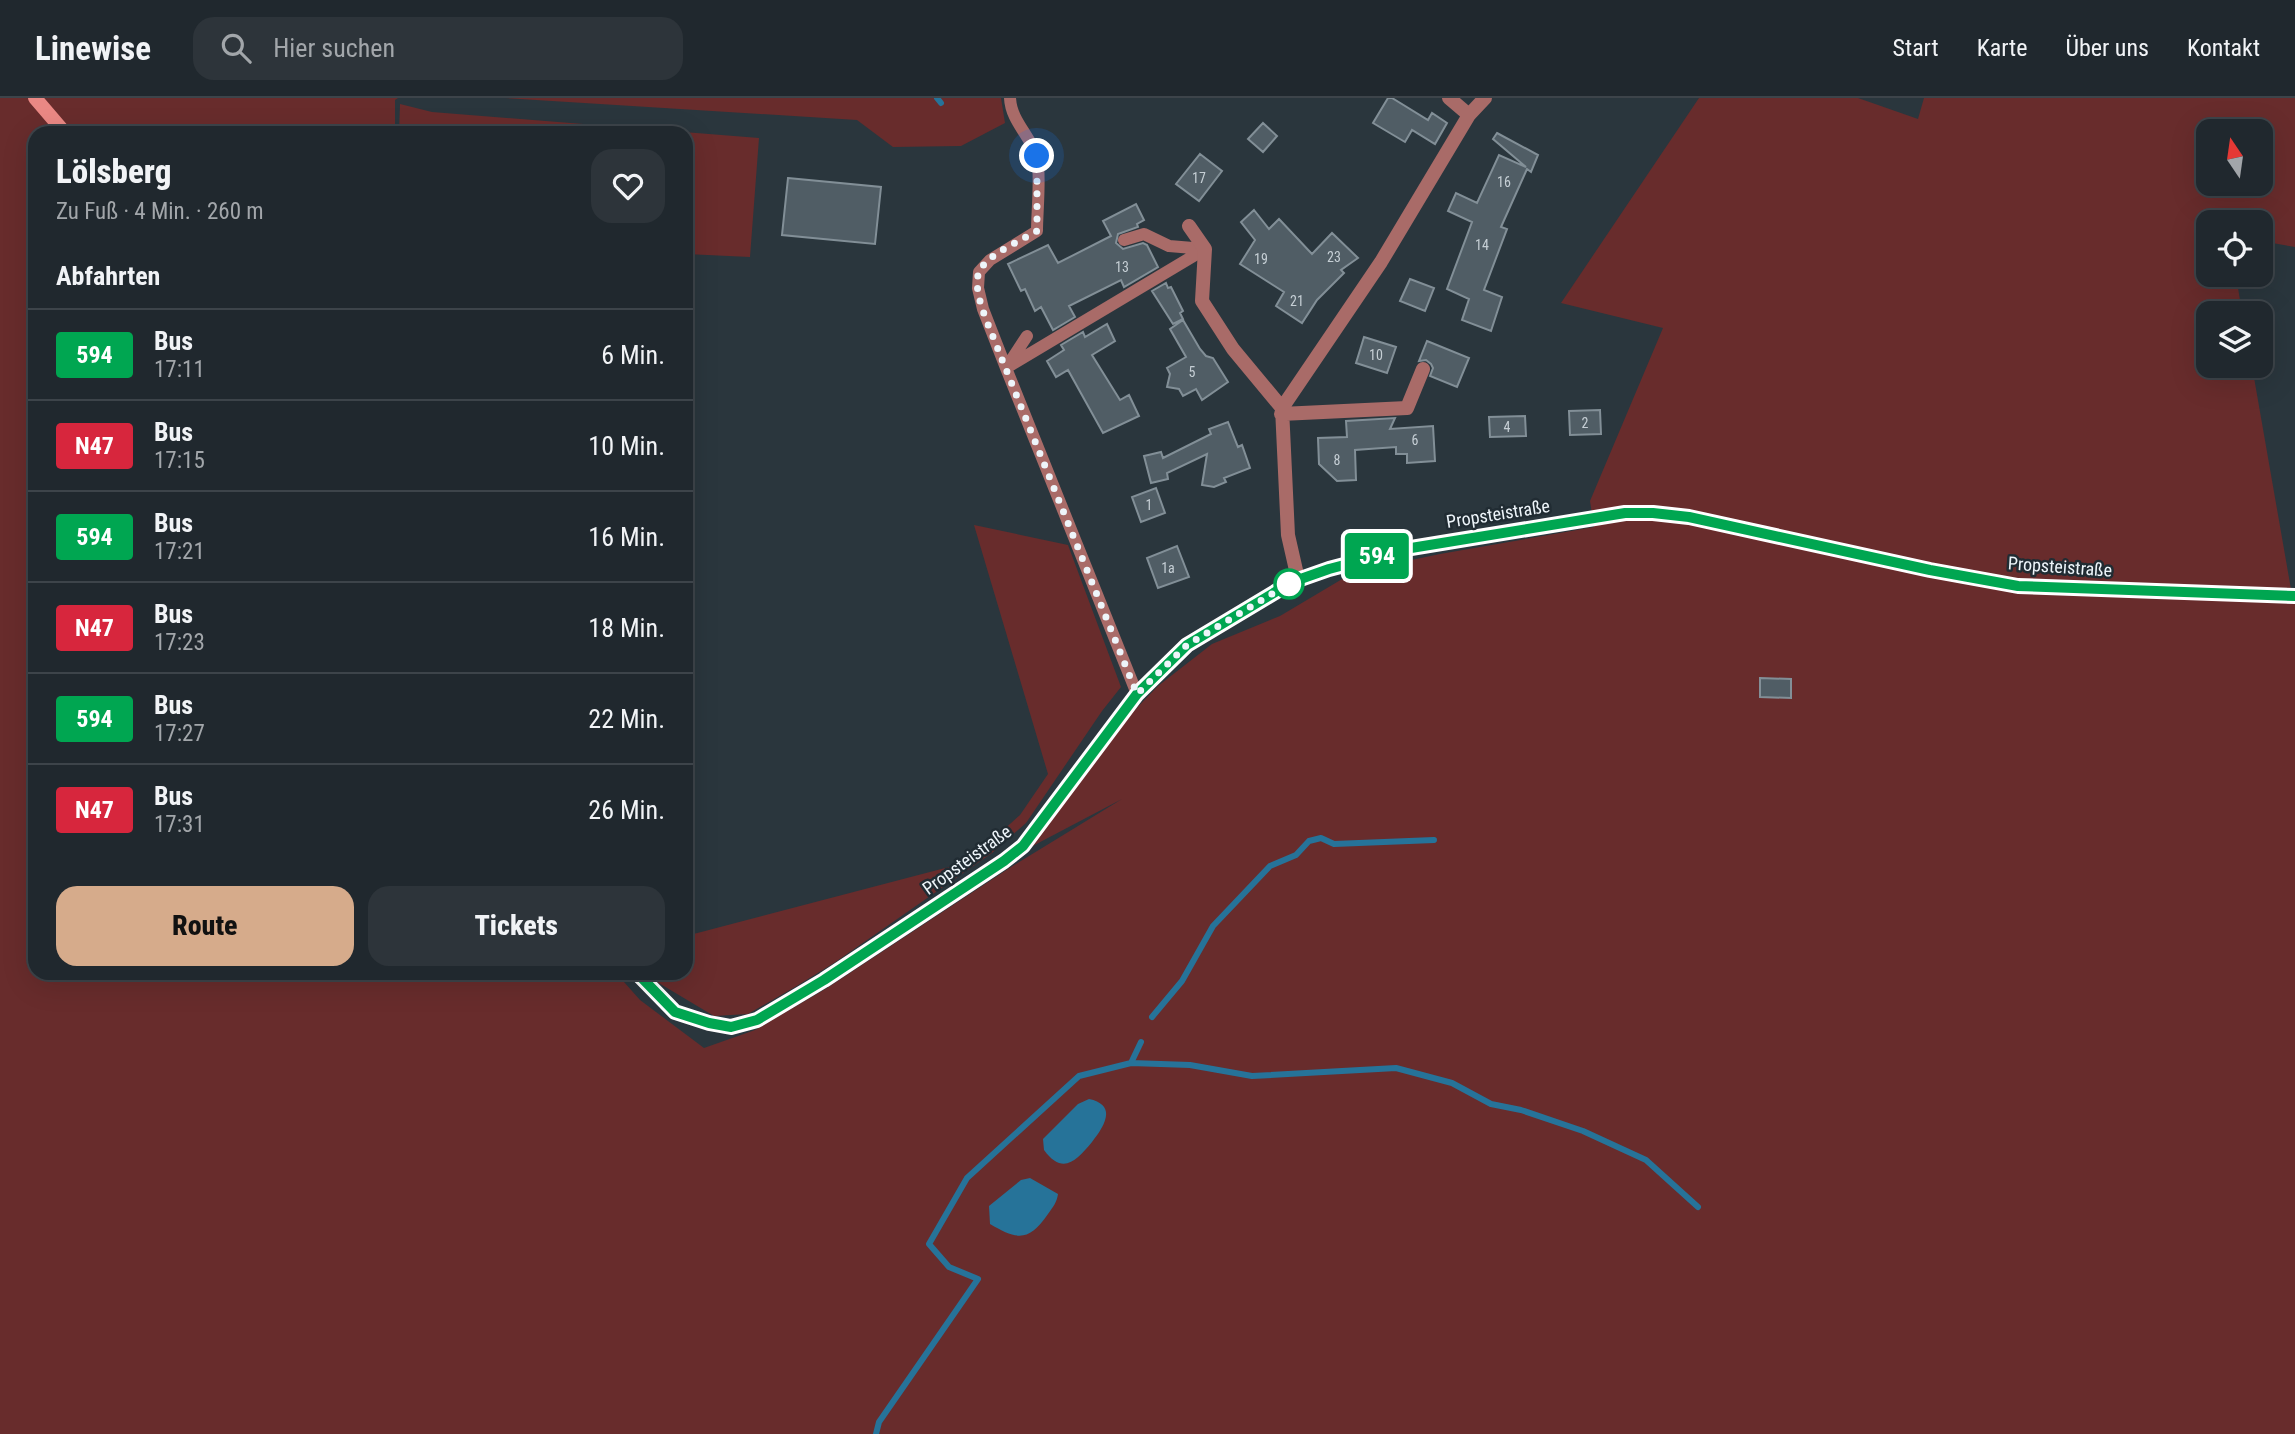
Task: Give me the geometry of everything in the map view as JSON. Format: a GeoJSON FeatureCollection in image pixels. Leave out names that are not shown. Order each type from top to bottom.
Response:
{"type":"FeatureCollection","features":[{"type":"Feature","properties":{"kind":"street"},"geometry":{"type":"LineString","coordinates":[[35,98],[59,126]]}},
{"type":"Feature","properties":{"kind":"street"},"geometry":{"type":"LineString","coordinates":[[1449,98],[1469,115]]}},
{"type":"Feature","properties":{"kind":"street"},"geometry":{"type":"LineString","coordinates":[[1282,411],[1381,262],[1469,115],[1485,98]]}},
{"type":"Feature","properties":{"kind":"street"},"geometry":{"type":"LineString","coordinates":[[1189,226],[1205,249],[1202,301],[1233,349],[1282,411],[1288,535],[1298,579]]}},
{"type":"Feature","properties":{"kind":"street"},"geometry":{"type":"LineString","coordinates":[[1282,411],[1407,408],[1423,369]]}},
{"type":"Feature","properties":{"kind":"street","name":"Propsteistraße"},"geometry":{"type":"LineString","coordinates":[[644,980],[675,1012],[731,1027],[757,1020],[824,980],[1023,846],[1137,694],[1187,645],[1298,579],[1405,549],[1625,513],[1653,513],[1689,517],[1930,570],[2018,586],[2295,596]]}},
{"type":"Feature","properties":{"kind":"lane"},"geometry":{"type":"LineString","coordinates":[[1010,98],[1010,108],[1037,156],[1037,231],[990,260],[979,272],[978,288],[983,309],[1006,368],[1137,694]]}},
{"type":"Feature","properties":{"kind":"lane"},"geometry":{"type":"LineString","coordinates":[[1124,240],[1144,234],[1169,246],[1205,249]]}},
{"type":"Feature","properties":{"kind":"lane"},"geometry":{"type":"LineString","coordinates":[[1006,368],[1205,249]]}},
{"type":"Feature","properties":{"kind":"lane"},"geometry":{"type":"LineString","coordinates":[[1006,368],[1027,336]]}},
{"type":"Feature","properties":{"kind":"shaded area"},"geometry":{"type":"Polygon","coordinates":[[[0,98],[398,98],[395,100],[395,126],[28,126],[28,980],[622,980],[640,1000],[704,1048],[755,1030],[827,988],[1011,867],[1122,799],[1004,861],[1034,833],[1084,777],[1126,719],[1158,686],[1212,644],[1280,616],[1354,572],[1594,527],[1590,501],[1663,328],[1561,303],[1699,98],[1858,98],[1918,119],[1924,98],[2295,98],[2295,247],[2273,243],[2273,210],[2196,210],[2196,287],[2238,287],[2240,301],[2196,301],[2196,378],[2254,378],[2292,595],[2295,596],[2295,1434],[0,1434],[0,98]]]}},
{"type":"Feature","properties":{"kind":"shaded area"},"geometry":{"type":"Polygon","coordinates":[[[505,98],[1001,98],[1005,123],[961,146],[893,147],[857,120],[505,98]]]}},
{"type":"Feature","properties":{"kind":"shaded area"},"geometry":{"type":"Polygon","coordinates":[[[400,104],[432,112],[608,126],[399,126],[400,104]]]}},
{"type":"Feature","properties":{"kind":"shaded area"},"geometry":{"type":"Polygon","coordinates":[[[693,133],[759,138],[750,257],[693,254],[693,133]]]}},
{"type":"Feature","properties":{"kind":"shaded area"},"geometry":{"type":"Polygon","coordinates":[[[974,525],[1068,545],[1121,687],[1026,823],[992,853],[834,963],[748,1014],[714,1016],[654,980],[693,980],[693,934],[968,862],[1020,815],[1048,774],[974,525]]]}},
{"type":"Feature","properties":{"kind":"water"},"geometry":{"type":"Polygon","coordinates":[[[1089,1099],[1098,1102],[1106,1111],[1101,1130],[1075,1159],[1064,1164],[1057,1162],[1044,1150],[1043,1139],[1078,1104],[1089,1099]]]}},
{"type":"Feature","properties":{"kind":"water"},"geometry":{"type":"Polygon","coordinates":[[[1030,1178],[1058,1194],[1057,1200],[1035,1230],[1022,1236],[1008,1233],[990,1224],[989,1206],[1021,1180],[1030,1178]]]}},
{"type":"Feature","properties":{"kind":"building"},"geometry":{"type":"Polygon","coordinates":[[[1388,98],[1428,120],[1432,113],[1447,123],[1435,144],[1412,130],[1405,142],[1373,123],[1388,98]]]}},
{"type":"Feature","properties":{"kind":"building"},"geometry":{"type":"Polygon","coordinates":[[[1263,123],[1277,136],[1263,152],[1248,139],[1263,123]]]}},
{"type":"Feature","properties":{"kind":"building"},"geometry":{"type":"Polygon","coordinates":[[[1497,133],[1538,155],[1531,172],[1527,169],[1501,227],[1507,229],[1484,290],[1502,297],[1491,331],[1462,320],[1469,299],[1447,289],[1472,222],[1448,211],[1456,193],[1477,203],[1499,155],[1526,167],[1493,139],[1497,133]]]}},
{"type":"Feature","properties":{"kind":"building"},"geometry":{"type":"Polygon","coordinates":[[[1200,154],[1222,171],[1199,201],[1176,184],[1200,154]]]}},
{"type":"Feature","properties":{"kind":"building"},"geometry":{"type":"Polygon","coordinates":[[[788,178],[881,187],[875,244],[782,235],[788,178]]]}},
{"type":"Feature","properties":{"kind":"building"},"geometry":{"type":"Polygon","coordinates":[[[1136,204],[1144,220],[1137,224],[1138,227],[1118,234],[1116,243],[1123,249],[1143,243],[1147,245],[1158,267],[1124,287],[1121,280],[1069,306],[1075,317],[1053,330],[1041,307],[1035,311],[1025,289],[1021,291],[1008,264],[1048,245],[1058,263],[1111,236],[1103,221],[1136,204]]]}},
{"type":"Feature","properties":{"kind":"building"},"geometry":{"type":"Polygon","coordinates":[[[1254,210],[1269,229],[1279,219],[1312,254],[1332,233],[1358,258],[1341,270],[1344,273],[1317,300],[1302,323],[1276,306],[1284,292],[1240,264],[1255,240],[1241,222],[1254,210]]]}},
{"type":"Feature","properties":{"kind":"building"},"geometry":{"type":"Polygon","coordinates":[[[1410,279],[1434,288],[1425,311],[1400,301],[1410,279]]]}},
{"type":"Feature","properties":{"kind":"building"},"geometry":{"type":"Polygon","coordinates":[[[1166,283],[1168,288],[1171,287],[1183,311],[1180,313],[1183,319],[1173,324],[1152,291],[1166,283]]]}},
{"type":"Feature","properties":{"kind":"building"},"geometry":{"type":"Polygon","coordinates":[[[1183,320],[1200,349],[1206,356],[1213,358],[1228,382],[1202,400],[1196,389],[1183,396],[1179,389],[1167,387],[1170,374],[1167,368],[1186,357],[1170,329],[1183,320]]]}},
{"type":"Feature","properties":{"kind":"building"},"geometry":{"type":"Polygon","coordinates":[[[1107,324],[1115,341],[1092,355],[1120,400],[1129,395],[1139,416],[1103,433],[1068,370],[1056,377],[1047,361],[1064,350],[1061,345],[1083,332],[1085,337],[1107,324]]]}},
{"type":"Feature","properties":{"kind":"building"},"geometry":{"type":"Polygon","coordinates":[[[1364,337],[1396,347],[1387,373],[1356,363],[1364,337]]]}},
{"type":"Feature","properties":{"kind":"building"},"geometry":{"type":"Polygon","coordinates":[[[1427,341],[1469,358],[1457,387],[1430,376],[1433,368],[1431,364],[1426,360],[1419,361],[1427,341]]]}},
{"type":"Feature","properties":{"kind":"building"},"geometry":{"type":"Polygon","coordinates":[[[1600,410],[1601,434],[1570,435],[1569,411],[1600,410]]]}},
{"type":"Feature","properties":{"kind":"building"},"geometry":{"type":"Polygon","coordinates":[[[1525,416],[1526,436],[1490,437],[1489,417],[1525,416]]]}},
{"type":"Feature","properties":{"kind":"building"},"geometry":{"type":"Polygon","coordinates":[[[1395,418],[1390,429],[1433,426],[1435,461],[1407,463],[1407,454],[1396,454],[1396,447],[1355,450],[1356,480],[1337,481],[1319,464],[1318,438],[1347,437],[1346,421],[1395,418]]]}},
{"type":"Feature","properties":{"kind":"building"},"geometry":{"type":"Polygon","coordinates":[[[1228,422],[1238,447],[1242,445],[1250,468],[1224,478],[1226,482],[1214,487],[1202,485],[1207,454],[1167,473],[1168,479],[1151,483],[1144,456],[1161,452],[1163,458],[1211,434],[1209,429],[1228,422]]]}},
{"type":"Feature","properties":{"kind":"building"},"geometry":{"type":"Polygon","coordinates":[[[1156,488],[1165,513],[1141,522],[1132,497],[1156,488]]]}},
{"type":"Feature","properties":{"kind":"building"},"geometry":{"type":"Polygon","coordinates":[[[1177,546],[1189,577],[1158,588],[1147,558],[1177,546]]]}},
{"type":"Feature","properties":{"kind":"building"},"geometry":{"type":"Polygon","coordinates":[[[1760,678],[1791,679],[1791,698],[1760,697],[1760,678]]]}},
{"type":"Feature","properties":{"kind":"waterway"},"geometry":{"type":"LineString","coordinates":[[937,98],[941,103]]}},
{"type":"Feature","properties":{"kind":"waterway"},"geometry":{"type":"LineString","coordinates":[[1152,1017],[1182,981],[1213,926],[1270,866],[1296,855],[1309,841],[1321,838],[1334,844],[1434,840]]}},
{"type":"Feature","properties":{"kind":"waterway"},"geometry":{"type":"LineString","coordinates":[[876,1434],[879,1422],[978,1279],[949,1267],[929,1244],[967,1178],[1079,1076],[1131,1063],[1141,1042]]}},
{"type":"Feature","properties":{"kind":"waterway"},"geometry":{"type":"LineString","coordinates":[[1131,1063],[1190,1065],[1252,1076],[1396,1068],[1452,1083],[1491,1104],[1521,1110],[1583,1131],[1646,1160],[1698,1207]]}},
{"type":"Feature","properties":{"kind":"bus line","name":"594"},"geometry":{"type":"LineString","coordinates":[[644,980],[675,1012],[731,1027],[757,1020],[824,980],[1023,846],[1137,694],[1187,645],[1298,579],[1405,549],[1625,513],[1653,513],[1689,517],[1930,570],[2018,586],[2295,596]]}},
{"type":"Feature","properties":{"kind":"route"},"geometry":{"type":"LineString","coordinates":[[1037,156],[1037,231],[990,260],[979,272],[978,288],[999,352],[1137,694],[1187,645],[1292,582],[1289,584]]}}]}
